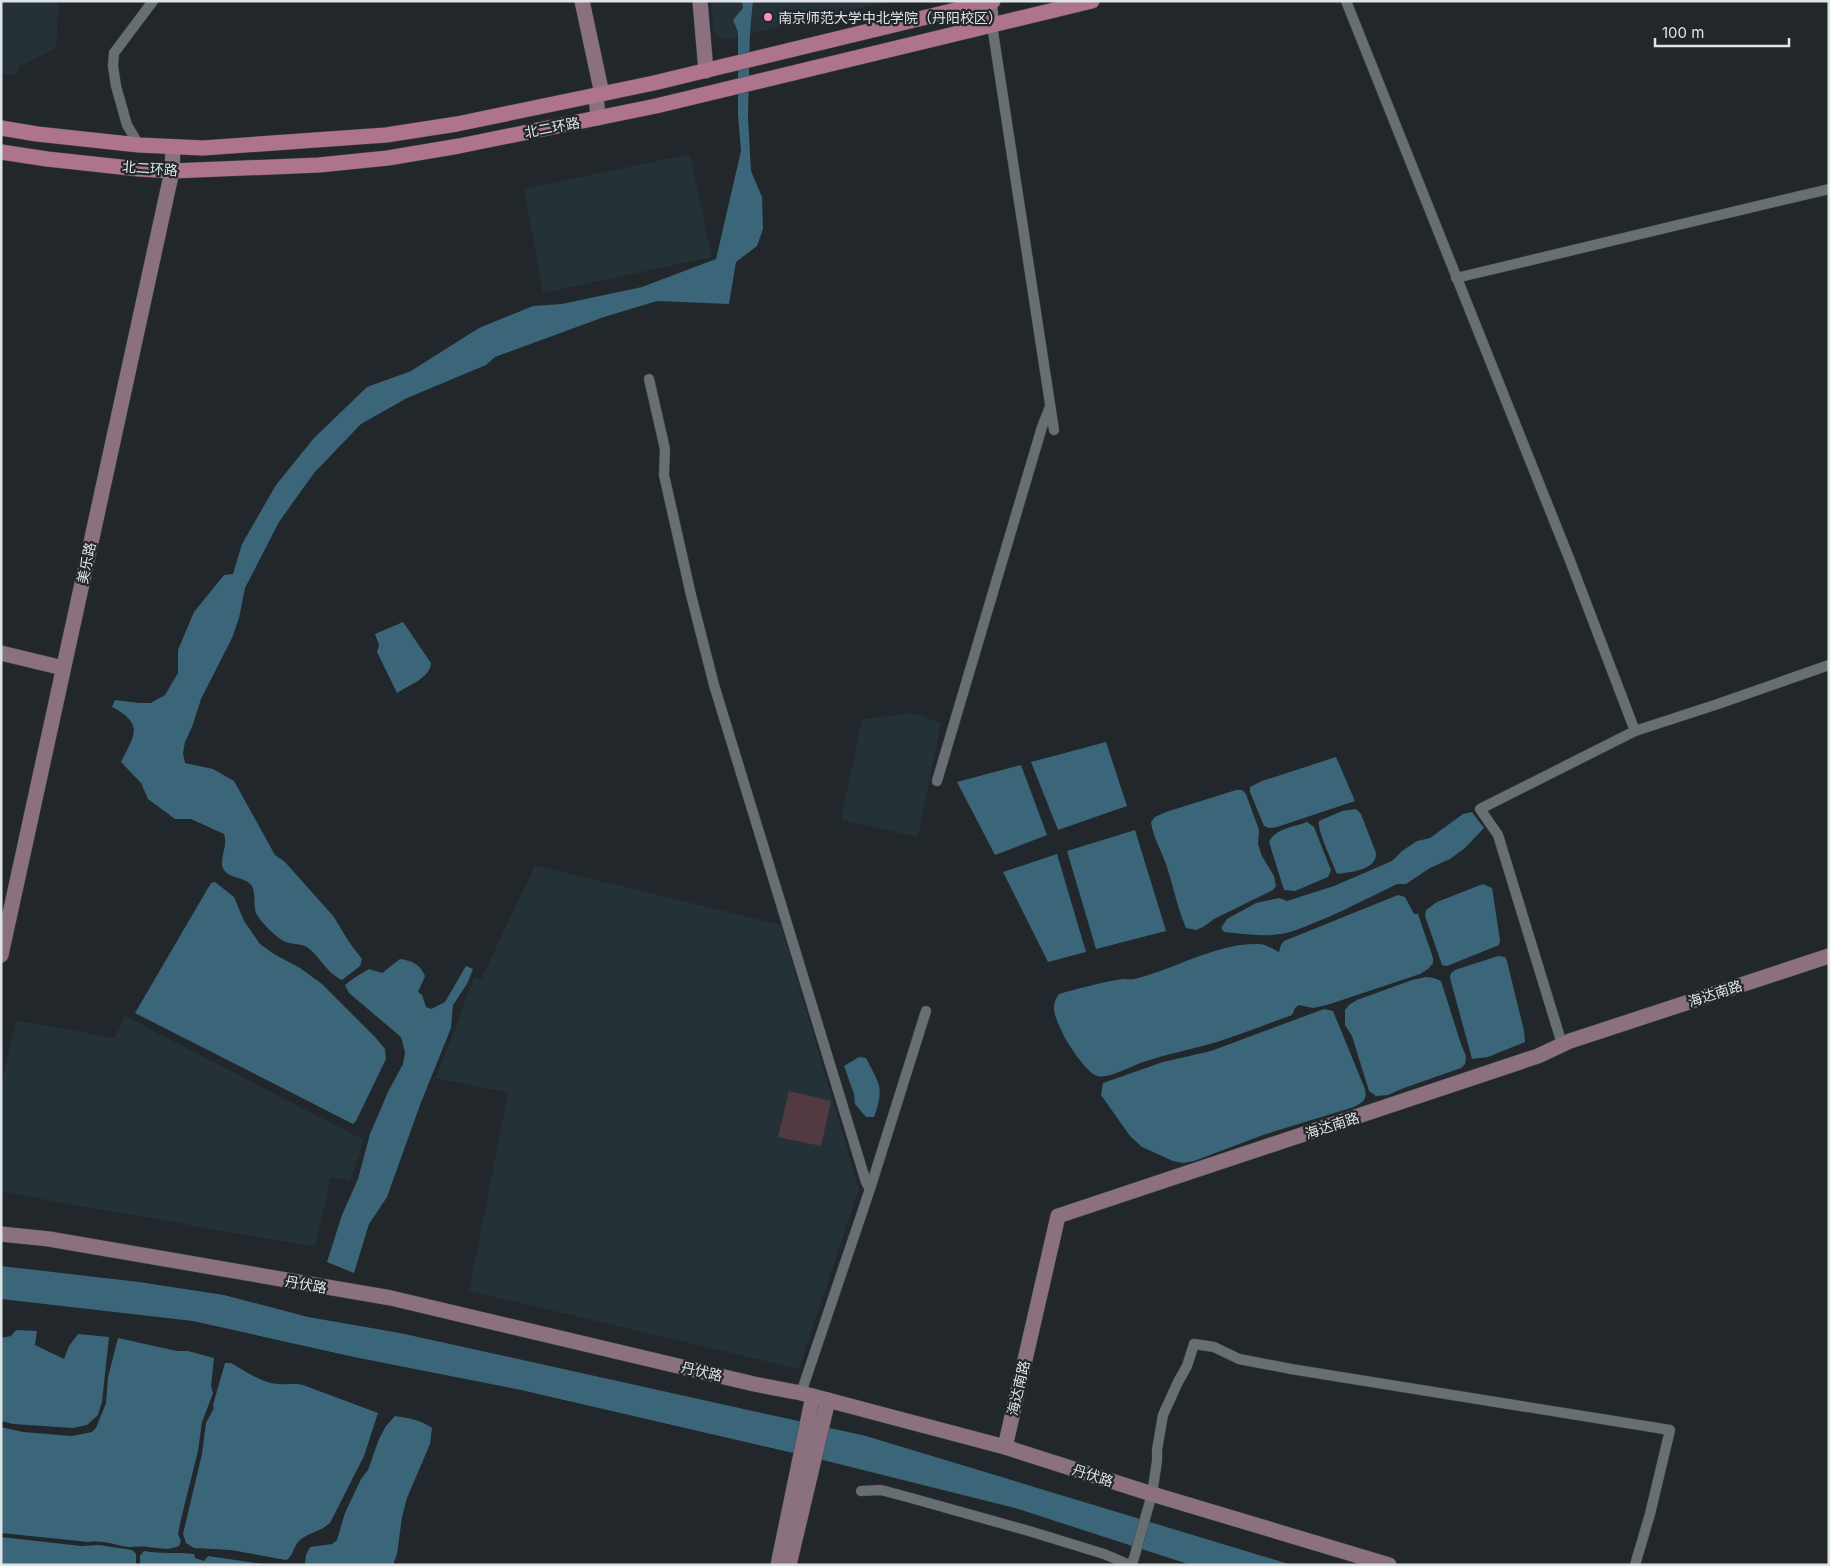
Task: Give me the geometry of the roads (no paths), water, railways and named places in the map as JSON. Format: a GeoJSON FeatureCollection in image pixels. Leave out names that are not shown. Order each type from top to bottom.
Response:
{"type":"FeatureCollection","features":[{"type":"Feature","properties":{"kind":"main road","name":"北二环路"},"geometry":{"type":"LineString","coordinates":[[1,152],[139,169],[201,171],[319,165],[388,158],[598,118],[1092,1]]}},
{"type":"Feature","properties":{"kind":"main road","name":"北二环路"},"geometry":{"type":"LineString","coordinates":[[1,128],[37,134],[139,145],[203,148],[386,135],[457,124],[599,95],[991,2]]}},
{"type":"Feature","properties":{"kind":"street"},"geometry":{"type":"LineString","coordinates":[[139,145],[127,125],[116,86],[113,66],[114,53],[152,1]]}},
{"type":"Feature","properties":{"kind":"street"},"geometry":{"type":"LineString","coordinates":[[582,1],[599,95],[598,118]]}},
{"type":"Feature","properties":{"kind":"street"},"geometry":{"type":"LineString","coordinates":[[700,1],[706,71]]}},
{"type":"Feature","properties":{"kind":"street"},"geometry":{"type":"LineString","coordinates":[[1346,1],[1569,558],[1635,731]]}},
{"type":"Feature","properties":{"kind":"street"},"geometry":{"type":"LineString","coordinates":[[991,2],[992,25],[1054,430]]}},
{"type":"Feature","properties":{"kind":"street","name":"美乐路"},"geometry":{"type":"LineString","coordinates":[[1,955],[172,170],[173,147]]}},
{"type":"Feature","properties":{"kind":"street"},"geometry":{"type":"LineString","coordinates":[[1456,278],[1829,189]]}},
{"type":"Feature","properties":{"kind":"street"},"geometry":{"type":"LineString","coordinates":[[649,379],[665,449],[664,475],[691,595],[714,685],[863,1173],[870,1189]]}},
{"type":"Feature","properties":{"kind":"street"},"geometry":{"type":"LineString","coordinates":[[937,781],[1042,427],[1050,407]]}},
{"type":"Feature","properties":{"kind":"street"},"geometry":{"type":"LineString","coordinates":[[1,653],[63,668]]}},
{"type":"Feature","properties":{"kind":"street"},"geometry":{"type":"LineString","coordinates":[[1562,1044],[1498,835],[1480,808],[1635,731],[1829,665]]}},
{"type":"Feature","properties":{"kind":"street","name":"海达南路"},"geometry":{"type":"LineString","coordinates":[[1005,1447],[1058,1216],[1538,1056],[1562,1044],[1829,956]]}},
{"type":"Feature","properties":{"kind":"street"},"geometry":{"type":"LineString","coordinates":[[789,1565],[806,1462],[807,1394],[926,1012]]}},
{"type":"Feature","properties":{"kind":"street","name":"丹伏路"},"geometry":{"type":"LineString","coordinates":[[1,1234],[49,1240],[391,1298],[754,1384],[807,1394],[1005,1447],[1152,1494],[1389,1565]]}},
{"type":"Feature","properties":{"kind":"street"},"geometry":{"type":"LineString","coordinates":[[861,1491],[880,1490],[903,1496],[1132,1562],[1152,1494],[1163,1415],[1178,1382],[1188,1366],[1194,1344],[1214,1347],[1239,1359],[1291,1370],[1670,1430],[1650,1514],[1635,1565]]}},
{"type":"Feature","properties":{"kind":"street"},"geometry":{"type":"LineString","coordinates":[[778,1565],[806,1462],[823,1424],[828,1400]]}},
{"type":"Feature","properties":{"kind":"water"},"geometry":{"type":"Polygon","coordinates":[[[742,1],[753,1],[750,31],[748,117],[751,171],[762,197],[763,229],[757,246],[736,262],[729,304],[657,301],[604,317],[495,357],[486,365],[407,398],[361,424],[314,473],[279,522],[245,588],[239,618],[232,638],[201,699],[185,742],[183,753],[185,763],[213,769],[234,781],[275,855],[285,862],[334,917],[362,959],[360,966],[342,980],[336,977],[310,949],[282,940],[261,920],[256,913],[252,886],[224,870],[222,861],[225,842],[224,834],[191,819],[175,819],[148,799],[141,783],[121,762],[133,737],[133,724],[122,713],[112,707],[115,700],[151,703],[165,695],[178,673],[178,650],[194,612],[224,575],[233,574],[242,544],[276,485],[314,438],[367,387],[411,371],[479,328],[533,306],[562,304],[642,287],[716,259],[741,151],[738,115],[738,32],[733,20],[743,8],[742,1]]]}},
{"type":"Feature","properties":{"kind":"water"},"geometry":{"type":"Polygon","coordinates":[[[403,622],[431,663],[430,668],[423,677],[397,693],[377,652],[379,645],[375,634],[403,622]]]}},
{"type":"Feature","properties":{"kind":"water"},"geometry":{"type":"Polygon","coordinates":[[[1106,742],[1127,806],[1058,830],[1031,762],[1106,742]]]}},
{"type":"Feature","properties":{"kind":"water"},"geometry":{"type":"Polygon","coordinates":[[[1336,757],[1355,801],[1277,827],[1269,828],[1264,826],[1250,792],[1250,787],[1262,781],[1336,757]]]}},
{"type":"Feature","properties":{"kind":"water"},"geometry":{"type":"Polygon","coordinates":[[[1021,765],[1047,835],[995,855],[957,782],[1021,765]]]}},
{"type":"Feature","properties":{"kind":"water"},"geometry":{"type":"Polygon","coordinates":[[[1236,790],[1242,790],[1246,794],[1259,830],[1258,844],[1262,856],[1274,876],[1276,886],[1273,890],[1214,919],[1203,927],[1196,930],[1186,928],[1151,822],[1155,817],[1166,812],[1236,790]]]}},
{"type":"Feature","properties":{"kind":"water"},"geometry":{"type":"Polygon","coordinates":[[[1356,809],[1361,814],[1376,853],[1375,859],[1368,867],[1337,874],[1323,839],[1319,821],[1342,811],[1356,809]]]}},
{"type":"Feature","properties":{"kind":"water"},"geometry":{"type":"Polygon","coordinates":[[[1472,812],[1484,828],[1465,848],[1450,859],[1430,868],[1406,884],[1397,884],[1330,916],[1282,934],[1257,935],[1224,932],[1221,928],[1227,919],[1256,903],[1279,898],[1287,901],[1334,886],[1392,861],[1402,851],[1417,841],[1430,838],[1463,814],[1472,812]]]}},
{"type":"Feature","properties":{"kind":"water"},"geometry":{"type":"Polygon","coordinates":[[[1307,822],[1314,827],[1331,870],[1328,877],[1295,891],[1284,890],[1269,842],[1272,837],[1281,831],[1307,822]]]}},
{"type":"Feature","properties":{"kind":"water"},"geometry":{"type":"Polygon","coordinates":[[[1135,830],[1166,931],[1096,949],[1067,851],[1135,830]]]}},
{"type":"Feature","properties":{"kind":"water"},"geometry":{"type":"Polygon","coordinates":[[[1057,854],[1086,952],[1048,962],[1003,872],[1057,854]]]}},
{"type":"Feature","properties":{"kind":"water"},"geometry":{"type":"Polygon","coordinates":[[[215,882],[234,897],[244,921],[260,944],[300,968],[322,984],[385,1049],[386,1059],[353,1124],[135,1013],[211,883],[215,882]]]}},
{"type":"Feature","properties":{"kind":"water"},"geometry":{"type":"Polygon","coordinates":[[[1483,884],[1492,888],[1500,940],[1499,945],[1447,966],[1442,965],[1425,916],[1426,910],[1437,902],[1483,884]]]}},
{"type":"Feature","properties":{"kind":"water"},"geometry":{"type":"Polygon","coordinates":[[[1398,895],[1405,897],[1414,914],[1418,914],[1433,958],[1433,963],[1420,974],[1327,1005],[1313,1008],[1299,1005],[1295,1008],[1292,1015],[1217,1042],[1152,1059],[1108,1076],[1093,1074],[1077,1057],[1064,1037],[1056,1017],[1054,1003],[1059,994],[1107,982],[1136,979],[1227,947],[1261,944],[1279,952],[1284,941],[1398,895]]]}},
{"type":"Feature","properties":{"kind":"water"},"geometry":{"type":"Polygon","coordinates":[[[1498,956],[1505,957],[1507,961],[1525,1042],[1488,1057],[1472,1059],[1450,978],[1451,973],[1498,956]]]}},
{"type":"Feature","properties":{"kind":"water"},"geometry":{"type":"Polygon","coordinates":[[[400,959],[415,964],[423,972],[425,976],[418,992],[422,995],[426,1007],[431,1009],[445,1002],[466,966],[473,969],[467,984],[453,1005],[451,1028],[420,1105],[387,1197],[369,1224],[354,1273],[327,1262],[342,1215],[358,1179],[370,1134],[388,1092],[403,1064],[405,1052],[401,1037],[349,993],[345,985],[369,969],[382,973],[400,959]]]}},
{"type":"Feature","properties":{"kind":"water"},"geometry":{"type":"Polygon","coordinates":[[[1426,977],[1441,981],[1466,1056],[1465,1064],[1461,1068],[1388,1095],[1376,1096],[1369,1091],[1352,1036],[1345,1025],[1345,1010],[1357,1000],[1412,980],[1426,977]]]}},
{"type":"Feature","properties":{"kind":"water"},"geometry":{"type":"Polygon","coordinates":[[[1324,1009],[1333,1011],[1365,1089],[1366,1095],[1364,1100],[1354,1107],[1263,1135],[1194,1161],[1183,1163],[1173,1161],[1142,1147],[1130,1136],[1101,1095],[1103,1083],[1163,1062],[1211,1051],[1324,1009]]]}},
{"type":"Feature","properties":{"kind":"water"},"geometry":{"type":"Polygon","coordinates":[[[859,1057],[866,1058],[879,1086],[879,1099],[874,1117],[866,1117],[855,1104],[854,1094],[844,1066],[859,1057]]]}},
{"type":"Feature","properties":{"kind":"water"},"geometry":{"type":"Polygon","coordinates":[[[1,1266],[139,1282],[224,1295],[308,1317],[400,1333],[866,1436],[1292,1565],[1191,1565],[1015,1508],[819,1459],[521,1390],[354,1357],[193,1321],[1,1299],[1,1266]]]}},
{"type":"Feature","properties":{"kind":"water"},"geometry":{"type":"Polygon","coordinates":[[[16,1330],[37,1331],[35,1345],[64,1359],[69,1346],[78,1334],[109,1337],[102,1402],[98,1415],[87,1425],[73,1428],[13,1424],[1,1421],[1,1338],[11,1336],[16,1330]]]}},
{"type":"Feature","properties":{"kind":"water"},"geometry":{"type":"Polygon","coordinates":[[[118,1338],[177,1351],[188,1351],[214,1358],[211,1386],[213,1393],[202,1422],[198,1451],[178,1534],[181,1541],[179,1546],[167,1549],[128,1547],[104,1542],[1,1533],[1,1427],[23,1432],[72,1436],[92,1432],[96,1428],[106,1403],[108,1377],[118,1338]]]}},
{"type":"Feature","properties":{"kind":"water"},"geometry":{"type":"Polygon","coordinates":[[[225,1363],[231,1363],[266,1382],[303,1385],[378,1413],[364,1456],[330,1523],[322,1529],[305,1536],[297,1543],[290,1557],[286,1560],[231,1550],[194,1548],[186,1543],[183,1534],[202,1454],[206,1423],[214,1408],[213,1405],[225,1363]]]}},
{"type":"Feature","properties":{"kind":"water"},"geometry":{"type":"Polygon","coordinates":[[[395,1416],[419,1421],[432,1428],[430,1444],[407,1498],[402,1517],[397,1554],[393,1565],[305,1565],[306,1555],[310,1547],[332,1544],[337,1540],[345,1513],[361,1479],[368,1470],[379,1439],[386,1426],[395,1416]]]}},
{"type":"Feature","properties":{"kind":"water"},"geometry":{"type":"Polygon","coordinates":[[[1,1537],[81,1546],[99,1545],[132,1550],[136,1554],[136,1565],[1,1565],[1,1537]]]}},
{"type":"Feature","properties":{"kind":"water"},"geometry":{"type":"Polygon","coordinates":[[[144,1551],[194,1554],[195,1558],[204,1561],[208,1556],[270,1565],[140,1565],[140,1556],[144,1551]]]}},
{"type":"Feature","properties":{"kind":"place","name":"南京师范大学中北学院（丹阳校区）"},"geometry":{"type":"Point","coordinates":[768,17]}}]}
